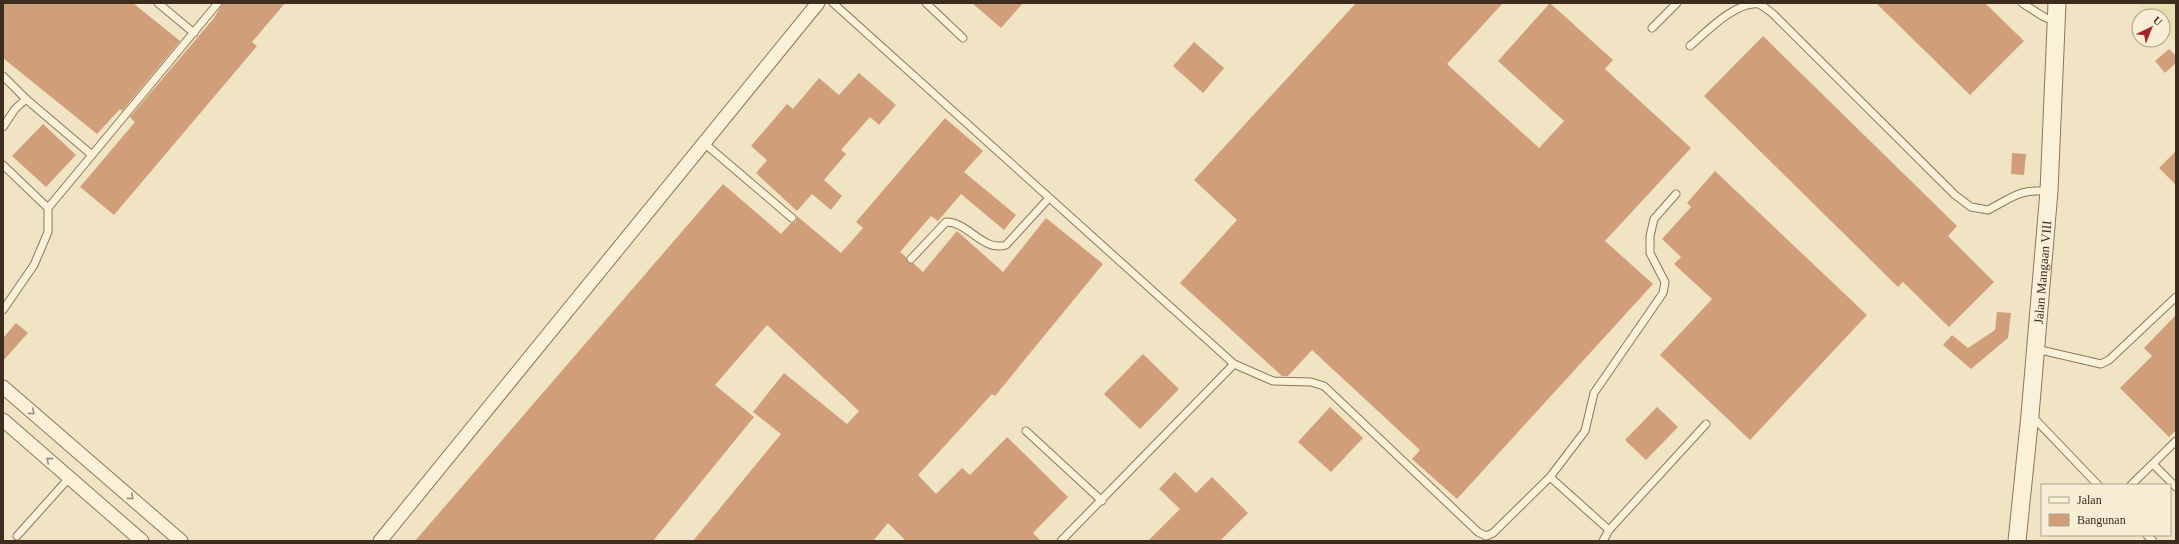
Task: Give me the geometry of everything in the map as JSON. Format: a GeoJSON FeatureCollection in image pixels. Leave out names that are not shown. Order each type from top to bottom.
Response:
{"type":"FeatureCollection","features":[{"type":"Feature","properties":{"kind":"street"},"geometry":{"type":"LineString","coordinates":[[380,541],[818,3]]}},
{"type":"Feature","properties":{"kind":"street","name":"Jalan Mangaan VIII"},"geometry":{"type":"LineString","coordinates":[[2017,541],[2030,415],[2049,191],[2057,3]]}},
{"type":"Feature","properties":{"kind":"street"},"geometry":{"type":"LineString","coordinates":[[3,387],[181,541]]}},
{"type":"Feature","properties":{"kind":"street"},"geometry":{"type":"LineString","coordinates":[[3,420],[142,541]]}},
{"type":"Feature","properties":{"kind":"lane"},"geometry":{"type":"LineString","coordinates":[[158,3],[194,33]]}},
{"type":"Feature","properties":{"kind":"lane"},"geometry":{"type":"LineString","coordinates":[[3,310],[34,265],[48,232],[48,208],[218,3]]}},
{"type":"Feature","properties":{"kind":"lane"},"geometry":{"type":"LineString","coordinates":[[833,3],[1234,364],[1273,381],[1311,382],[1324,386],[1478,532],[1486,536],[1493,533],[1550,477],[1585,431],[1594,393],[1663,293],[1665,282],[1650,253],[1650,236],[1654,219],[1676,194]]}},
{"type":"Feature","properties":{"kind":"lane"},"geometry":{"type":"LineString","coordinates":[[926,3],[963,38]]}},
{"type":"Feature","properties":{"kind":"lane"},"geometry":{"type":"LineString","coordinates":[[1652,28],[1678,3]]}},
{"type":"Feature","properties":{"kind":"lane"},"geometry":{"type":"LineString","coordinates":[[2022,3],[2044,17],[2056,21]]}},
{"type":"Feature","properties":{"kind":"lane"},"geometry":{"type":"LineString","coordinates":[[1690,46],[1728,12],[1742,4],[1758,4],[1772,13],[1955,195],[1971,207],[1988,210],[2017,193],[2030,190],[2049,191]]}},
{"type":"Feature","properties":{"kind":"lane"},"geometry":{"type":"LineString","coordinates":[[3,76],[26,99],[92,155]]}},
{"type":"Feature","properties":{"kind":"lane"},"geometry":{"type":"LineString","coordinates":[[3,127],[15,109],[26,99]]}},
{"type":"Feature","properties":{"kind":"lane"},"geometry":{"type":"LineString","coordinates":[[704,143],[792,218]]}},
{"type":"Feature","properties":{"kind":"lane"},"geometry":{"type":"LineString","coordinates":[[3,164],[48,208]]}},
{"type":"Feature","properties":{"kind":"lane"},"geometry":{"type":"LineString","coordinates":[[911,259],[946,222],[954,222],[961,225],[990,246],[998,247],[1006,245],[1049,198]]}},
{"type":"Feature","properties":{"kind":"lane"},"geometry":{"type":"LineString","coordinates":[[2036,348],[2100,364],[2109,360],[2176,297]]}},
{"type":"Feature","properties":{"kind":"lane"},"geometry":{"type":"LineString","coordinates":[[1061,541],[1102,501],[1234,364]]}},
{"type":"Feature","properties":{"kind":"lane"},"geometry":{"type":"LineString","coordinates":[[2030,415],[2097,484]]}},
{"type":"Feature","properties":{"kind":"lane"},"geometry":{"type":"LineString","coordinates":[[1603,541],[1609,530],[1706,424]]}},
{"type":"Feature","properties":{"kind":"lane"},"geometry":{"type":"LineString","coordinates":[[1026,431],[1102,501]]}},
{"type":"Feature","properties":{"kind":"lane"},"geometry":{"type":"LineString","coordinates":[[2132,484],[2176,441]]}},
{"type":"Feature","properties":{"kind":"lane"},"geometry":{"type":"LineString","coordinates":[[2153,464],[2176,487]]}},
{"type":"Feature","properties":{"kind":"lane"},"geometry":{"type":"LineString","coordinates":[[1550,477],[1609,530]]}},
{"type":"Feature","properties":{"kind":"lane"},"geometry":{"type":"LineString","coordinates":[[18,536],[69,478]]}},
{"type":"Feature","properties":{"kind":"shaded area"},"geometry":{"type":"Polygon","coordinates":[[[2137,3],[2176,3],[2176,43],[2171,38],[2171,8],[2142,8],[2137,3]]]}},
{"type":"Feature","properties":{"kind":"building"},"geometry":{"type":"Polygon","coordinates":[[[3,3],[133,3],[180,41],[122,111],[120,109],[97,134],[3,58],[3,3]]]}},
{"type":"Feature","properties":{"kind":"building"},"geometry":{"type":"Polygon","coordinates":[[[223,3],[285,3],[252,42],[257,46],[114,215],[80,187],[135,122],[130,117],[214,18],[223,3]]]}},
{"type":"Feature","properties":{"kind":"building"},"geometry":{"type":"Polygon","coordinates":[[[972,3],[1023,3],[1001,28],[972,3]]]}},
{"type":"Feature","properties":{"kind":"building"},"geometry":{"type":"Polygon","coordinates":[[[1356,3],[1503,3],[1447,64],[1539,148],[1564,121],[1498,61],[1550,3],[1613,60],[1605,69],[1691,148],[1605,241],[1653,284],[1457,499],[1412,459],[1420,450],[1312,350],[1288,376],[1282,376],[1180,283],[1237,220],[1194,180],[1356,3]]]}},
{"type":"Feature","properties":{"kind":"building"},"geometry":{"type":"Polygon","coordinates":[[[1876,3],[1985,3],[2024,41],[1970,95],[1876,3]]]}},
{"type":"Feature","properties":{"kind":"building"},"geometry":{"type":"Polygon","coordinates":[[[1763,36],[1957,226],[1948,236],[1994,282],[1949,327],[1903,282],[1898,287],[1704,96],[1763,36]]]}},
{"type":"Feature","properties":{"kind":"building"},"geometry":{"type":"Polygon","coordinates":[[[1194,42],[1224,68],[1203,93],[1173,66],[1194,42]]]}},
{"type":"Feature","properties":{"kind":"building"},"geometry":{"type":"Polygon","coordinates":[[[2169,49],[2176,56],[2176,63],[2165,73],[2155,61],[2169,49]]]}},
{"type":"Feature","properties":{"kind":"building"},"geometry":{"type":"Polygon","coordinates":[[[859,73],[896,105],[879,125],[870,117],[841,150],[846,154],[824,180],[842,196],[831,210],[812,194],[797,211],[756,173],[767,160],[751,146],[787,104],[793,109],[819,78],[839,95],[859,73]]]}},
{"type":"Feature","properties":{"kind":"building"},"geometry":{"type":"Polygon","coordinates":[[[945,118],[983,151],[964,172],[1016,215],[1004,230],[961,194],[938,221],[931,216],[900,252],[906,257],[908,263],[913,263],[923,272],[957,231],[1003,272],[1046,218],[1103,264],[995,396],[992,394],[918,475],[936,494],[962,468],[970,475],[1007,437],[1068,497],[1033,533],[1041,541],[906,541],[888,523],[873,541],[693,541],[781,434],[753,412],[784,373],[847,424],[859,411],[767,325],[715,385],[754,417],[653,541],[415,541],[723,184],[781,234],[791,223],[796,222],[797,216],[841,253],[863,228],[856,222],[945,118]]]}},
{"type":"Feature","properties":{"kind":"building"},"geometry":{"type":"Polygon","coordinates":[[[43,124],[76,155],[46,187],[12,156],[43,124]]]}},
{"type":"Feature","properties":{"kind":"building"},"geometry":{"type":"Polygon","coordinates":[[[2176,151],[2176,185],[2159,168],[2176,151]]]}},
{"type":"Feature","properties":{"kind":"building"},"geometry":{"type":"Polygon","coordinates":[[[2012,153],[2026,154],[2024,175],[2011,174],[2012,153]]]}},
{"type":"Feature","properties":{"kind":"building"},"geometry":{"type":"Polygon","coordinates":[[[1715,171],[1867,315],[1750,440],[1660,355],[1712,299],[1674,264],[1681,257],[1662,239],[1691,207],[1687,203],[1715,171]]]}},
{"type":"Feature","properties":{"kind":"building"},"geometry":{"type":"Polygon","coordinates":[[[1997,312],[2011,313],[2008,338],[1971,369],[1943,345],[1952,335],[1968,348],[1995,330],[1997,312]]]}},
{"type":"Feature","properties":{"kind":"building"},"geometry":{"type":"Polygon","coordinates":[[[2176,315],[2176,430],[2169,437],[2120,388],[2152,356],[2144,348],[2176,315]]]}},
{"type":"Feature","properties":{"kind":"building"},"geometry":{"type":"Polygon","coordinates":[[[16,323],[28,333],[3,361],[3,338],[16,323]]]}},
{"type":"Feature","properties":{"kind":"building"},"geometry":{"type":"Polygon","coordinates":[[[1143,354],[1179,389],[1140,429],[1104,394],[1143,354]]]}},
{"type":"Feature","properties":{"kind":"building"},"geometry":{"type":"Polygon","coordinates":[[[1330,407],[1363,438],[1331,472],[1298,442],[1330,407]]]}},
{"type":"Feature","properties":{"kind":"building"},"geometry":{"type":"Polygon","coordinates":[[[1657,407],[1678,427],[1646,460],[1625,440],[1657,407]]]}},
{"type":"Feature","properties":{"kind":"building"},"geometry":{"type":"Polygon","coordinates":[[[1175,472],[1196,493],[1212,477],[1248,513],[1220,541],[1148,541],[1180,509],[1159,489],[1175,472]]]}}]}
